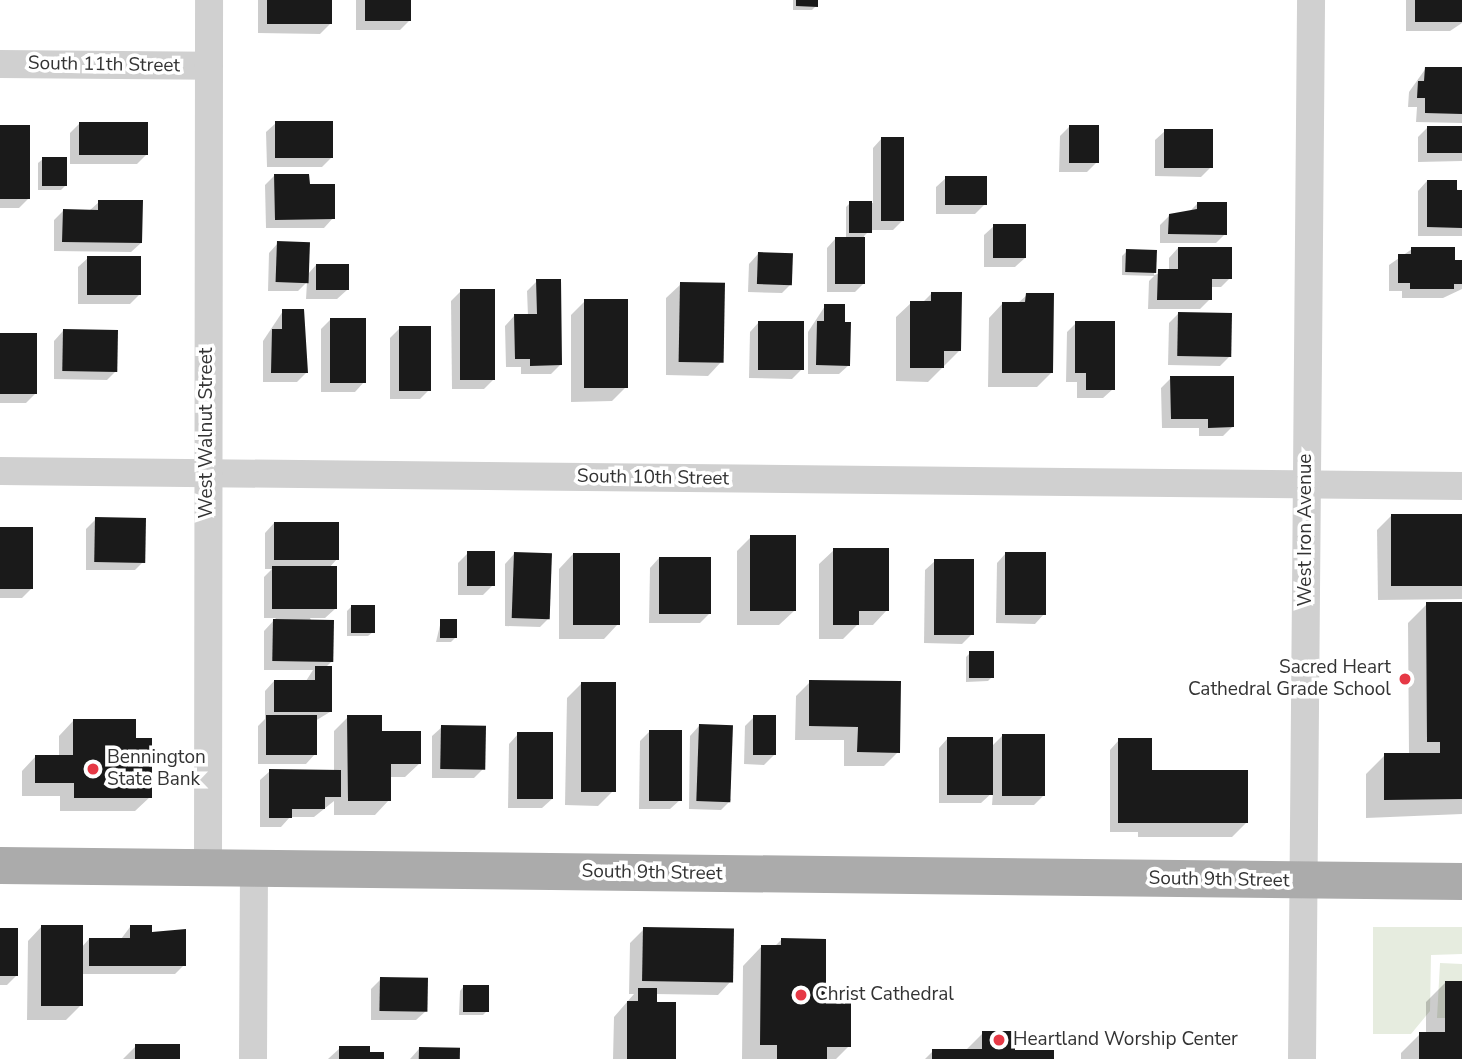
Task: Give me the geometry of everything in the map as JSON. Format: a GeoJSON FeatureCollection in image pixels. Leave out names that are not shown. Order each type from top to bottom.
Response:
{"type":"FeatureCollection","features":[{"type":"Feature","properties":{"kind":"main road","name":"South 9th Street"},"geometry":{"type":"LineString","coordinates":[[0,865],[1462,881]]}},
{"type":"Feature","properties":{"kind":"street","name":"West Walnut Street"},"geometry":{"type":"LineString","coordinates":[[208,867],[209,0]]}},
{"type":"Feature","properties":{"kind":"street","name":"West Iron Avenue"},"geometry":{"type":"LineString","coordinates":[[1302,1059],[1311,0]]}},
{"type":"Feature","properties":{"kind":"street","name":"South 11th Street"},"geometry":{"type":"LineString","coordinates":[[0,64],[209,66]]}},
{"type":"Feature","properties":{"kind":"street","name":"South 10th Street"},"geometry":{"type":"LineString","coordinates":[[0,471],[1462,486]]}},
{"type":"Feature","properties":{"kind":"street"},"geometry":{"type":"LineString","coordinates":[[253,1059],[254,867]]}},
{"type":"Feature","properties":{"kind":"shaded area"},"geometry":{"type":"Polygon","coordinates":[[[1373,927],[1462,927],[1462,954],[1431,955],[1430,1011],[1411,1034],[1373,1034],[1373,927]]]}},
{"type":"Feature","properties":{"kind":"shaded area"},"geometry":{"type":"Polygon","coordinates":[[[1440,963],[1462,964],[1462,981],[1445,982],[1445,1018],[1437,1018],[1440,963]]]}},
{"type":"Feature","properties":{"kind":"building"},"geometry":{"type":"Polygon","coordinates":[[[267,0],[332,0],[332,24],[267,24],[267,0]]]}},
{"type":"Feature","properties":{"kind":"building"},"geometry":{"type":"Polygon","coordinates":[[[365,0],[411,0],[411,21],[365,21],[365,0]]]}},
{"type":"Feature","properties":{"kind":"building"},"geometry":{"type":"Polygon","coordinates":[[[796,0],[818,0],[818,7],[796,6],[796,0]]]}},
{"type":"Feature","properties":{"kind":"building"},"geometry":{"type":"Polygon","coordinates":[[[1415,0],[1462,0],[1462,22],[1415,22],[1415,0]]]}},
{"type":"Feature","properties":{"kind":"building"},"geometry":{"type":"Polygon","coordinates":[[[1425,67],[1462,67],[1462,114],[1425,113],[1425,98],[1417,98],[1418,81],[1424,81],[1425,67]]]}},
{"type":"Feature","properties":{"kind":"building"},"geometry":{"type":"Polygon","coordinates":[[[275,121],[333,121],[333,158],[275,158],[275,121]]]}},
{"type":"Feature","properties":{"kind":"building"},"geometry":{"type":"Polygon","coordinates":[[[79,122],[148,122],[148,155],[79,155],[79,122]]]}},
{"type":"Feature","properties":{"kind":"building"},"geometry":{"type":"Polygon","coordinates":[[[0,125],[30,125],[30,199],[0,199],[0,125]]]}},
{"type":"Feature","properties":{"kind":"building"},"geometry":{"type":"Polygon","coordinates":[[[1069,125],[1099,125],[1099,163],[1069,163],[1069,125]]]}},
{"type":"Feature","properties":{"kind":"building"},"geometry":{"type":"Polygon","coordinates":[[[1427,126],[1462,126],[1462,153],[1427,153],[1427,126]]]}},
{"type":"Feature","properties":{"kind":"building"},"geometry":{"type":"Polygon","coordinates":[[[1164,129],[1213,129],[1213,168],[1164,168],[1164,129]]]}},
{"type":"Feature","properties":{"kind":"building"},"geometry":{"type":"Polygon","coordinates":[[[881,137],[904,137],[904,221],[881,221],[881,137]]]}},
{"type":"Feature","properties":{"kind":"building"},"geometry":{"type":"Polygon","coordinates":[[[42,157],[67,157],[67,186],[42,186],[42,157]]]}},
{"type":"Feature","properties":{"kind":"building"},"geometry":{"type":"Polygon","coordinates":[[[274,174],[309,174],[310,184],[335,184],[335,219],[275,220],[274,174]]]}},
{"type":"Feature","properties":{"kind":"building"},"geometry":{"type":"Polygon","coordinates":[[[945,176],[987,176],[987,205],[945,205],[945,176]]]}},
{"type":"Feature","properties":{"kind":"building"},"geometry":{"type":"Polygon","coordinates":[[[1427,180],[1457,180],[1457,190],[1462,190],[1462,228],[1427,227],[1427,180]]]}},
{"type":"Feature","properties":{"kind":"building"},"geometry":{"type":"Polygon","coordinates":[[[98,200],[143,200],[142,243],[62,242],[63,209],[98,210],[98,200]]]}},
{"type":"Feature","properties":{"kind":"building"},"geometry":{"type":"Polygon","coordinates":[[[849,201],[872,201],[872,233],[849,233],[849,201]]]}},
{"type":"Feature","properties":{"kind":"building"},"geometry":{"type":"Polygon","coordinates":[[[1197,202],[1227,202],[1227,235],[1168,234],[1169,214],[1197,209],[1197,202]]]}},
{"type":"Feature","properties":{"kind":"building"},"geometry":{"type":"Polygon","coordinates":[[[993,224],[1026,224],[1026,258],[993,258],[993,224]]]}},
{"type":"Feature","properties":{"kind":"building"},"geometry":{"type":"Polygon","coordinates":[[[835,237],[865,237],[865,284],[835,284],[835,237]]]}},
{"type":"Feature","properties":{"kind":"building"},"geometry":{"type":"Polygon","coordinates":[[[277,241],[310,242],[309,283],[276,282],[277,241]]]}},
{"type":"Feature","properties":{"kind":"building"},"geometry":{"type":"Polygon","coordinates":[[[1178,247],[1232,247],[1232,279],[1212,279],[1212,300],[1157,300],[1158,269],[1178,269],[1178,247]]]}},
{"type":"Feature","properties":{"kind":"building"},"geometry":{"type":"Polygon","coordinates":[[[1411,247],[1455,247],[1455,260],[1462,260],[1462,284],[1454,284],[1454,289],[1410,289],[1410,283],[1398,283],[1398,254],[1411,254],[1411,247]]]}},
{"type":"Feature","properties":{"kind":"building"},"geometry":{"type":"Polygon","coordinates":[[[1126,249],[1157,250],[1156,273],[1125,272],[1126,249]]]}},
{"type":"Feature","properties":{"kind":"building"},"geometry":{"type":"Polygon","coordinates":[[[758,252],[793,253],[792,285],[757,284],[758,252]]]}},
{"type":"Feature","properties":{"kind":"building"},"geometry":{"type":"Polygon","coordinates":[[[87,256],[141,256],[141,295],[87,295],[87,256]]]}},
{"type":"Feature","properties":{"kind":"building"},"geometry":{"type":"Polygon","coordinates":[[[316,264],[349,264],[349,290],[316,290],[316,264]]]}},
{"type":"Feature","properties":{"kind":"building"},"geometry":{"type":"Polygon","coordinates":[[[536,279],[561,279],[562,365],[530,366],[530,359],[515,359],[514,314],[537,314],[536,279]]]}},
{"type":"Feature","properties":{"kind":"building"},"geometry":{"type":"Polygon","coordinates":[[[680,282],[725,283],[724,363],[679,362],[680,282]]]}},
{"type":"Feature","properties":{"kind":"building"},"geometry":{"type":"Polygon","coordinates":[[[460,289],[495,289],[495,380],[460,380],[460,289]]]}},
{"type":"Feature","properties":{"kind":"building"},"geometry":{"type":"Polygon","coordinates":[[[931,292],[962,292],[961,351],[944,351],[944,368],[910,368],[910,301],[931,301],[931,292]]]}},
{"type":"Feature","properties":{"kind":"building"},"geometry":{"type":"Polygon","coordinates":[[[1026,293],[1054,293],[1053,373],[1002,373],[1002,302],[1025,302],[1026,293]]]}},
{"type":"Feature","properties":{"kind":"building"},"geometry":{"type":"Polygon","coordinates":[[[584,299],[628,299],[628,388],[584,388],[584,299]]]}},
{"type":"Feature","properties":{"kind":"building"},"geometry":{"type":"Polygon","coordinates":[[[824,304],[845,304],[845,322],[851,322],[850,366],[816,365],[817,321],[824,321],[824,304]]]}},
{"type":"Feature","properties":{"kind":"building"},"geometry":{"type":"Polygon","coordinates":[[[282,309],[304,309],[308,373],[271,373],[272,329],[282,329],[282,309]]]}},
{"type":"Feature","properties":{"kind":"building"},"geometry":{"type":"Polygon","coordinates":[[[1178,312],[1232,313],[1231,357],[1177,356],[1178,312]]]}},
{"type":"Feature","properties":{"kind":"building"},"geometry":{"type":"Polygon","coordinates":[[[330,318],[366,318],[366,383],[330,383],[330,318]]]}},
{"type":"Feature","properties":{"kind":"building"},"geometry":{"type":"Polygon","coordinates":[[[758,321],[804,321],[804,370],[758,370],[758,321]]]}},
{"type":"Feature","properties":{"kind":"building"},"geometry":{"type":"Polygon","coordinates":[[[1075,321],[1115,321],[1115,390],[1086,390],[1086,373],[1075,373],[1075,321]]]}},
{"type":"Feature","properties":{"kind":"building"},"geometry":{"type":"Polygon","coordinates":[[[399,326],[431,326],[431,391],[399,391],[399,326]]]}},
{"type":"Feature","properties":{"kind":"building"},"geometry":{"type":"Polygon","coordinates":[[[63,329],[118,330],[117,372],[62,371],[63,329]]]}},
{"type":"Feature","properties":{"kind":"building"},"geometry":{"type":"Polygon","coordinates":[[[0,333],[37,333],[37,394],[0,394],[0,333]]]}},
{"type":"Feature","properties":{"kind":"building"},"geometry":{"type":"Polygon","coordinates":[[[1170,376],[1234,376],[1234,427],[1208,428],[1208,419],[1171,419],[1170,376]]]}},
{"type":"Feature","properties":{"kind":"building"},"geometry":{"type":"Polygon","coordinates":[[[1391,514],[1462,514],[1462,586],[1391,586],[1391,514]]]}},
{"type":"Feature","properties":{"kind":"building"},"geometry":{"type":"Polygon","coordinates":[[[95,517],[146,518],[145,563],[94,562],[95,517]]]}},
{"type":"Feature","properties":{"kind":"building"},"geometry":{"type":"Polygon","coordinates":[[[274,522],[339,522],[339,560],[274,560],[274,522]]]}},
{"type":"Feature","properties":{"kind":"building"},"geometry":{"type":"Polygon","coordinates":[[[0,527],[33,527],[33,589],[0,589],[0,527]]]}},
{"type":"Feature","properties":{"kind":"building"},"geometry":{"type":"Polygon","coordinates":[[[750,535],[796,535],[796,611],[750,611],[750,535]]]}},
{"type":"Feature","properties":{"kind":"building"},"geometry":{"type":"Polygon","coordinates":[[[833,548],[889,548],[889,611],[859,611],[859,625],[833,625],[833,548]]]}},
{"type":"Feature","properties":{"kind":"building"},"geometry":{"type":"Polygon","coordinates":[[[467,551],[495,551],[495,586],[467,586],[467,551]]]}},
{"type":"Feature","properties":{"kind":"building"},"geometry":{"type":"Polygon","coordinates":[[[514,552],[552,553],[550,619],[512,618],[514,552]]]}},
{"type":"Feature","properties":{"kind":"building"},"geometry":{"type":"Polygon","coordinates":[[[1005,552],[1046,552],[1046,615],[1005,615],[1005,552]]]}},
{"type":"Feature","properties":{"kind":"building"},"geometry":{"type":"Polygon","coordinates":[[[573,553],[620,553],[620,625],[573,625],[573,553]]]}},
{"type":"Feature","properties":{"kind":"building"},"geometry":{"type":"Polygon","coordinates":[[[659,557],[711,557],[711,614],[659,614],[659,557]]]}},
{"type":"Feature","properties":{"kind":"building"},"geometry":{"type":"Polygon","coordinates":[[[934,559],[974,559],[974,635],[934,635],[934,559]]]}},
{"type":"Feature","properties":{"kind":"building"},"geometry":{"type":"Polygon","coordinates":[[[272,566],[337,566],[337,609],[272,609],[272,566]]]}},
{"type":"Feature","properties":{"kind":"building"},"geometry":{"type":"Polygon","coordinates":[[[1426,602],[1462,602],[1462,799],[1384,800],[1384,753],[1440,753],[1440,742],[1427,742],[1426,602]]]}},
{"type":"Feature","properties":{"kind":"building"},"geometry":{"type":"Polygon","coordinates":[[[351,605],[375,605],[375,633],[351,633],[351,605]]]}},
{"type":"Feature","properties":{"kind":"building"},"geometry":{"type":"Polygon","coordinates":[[[273,619],[334,620],[333,662],[272,661],[273,619]]]}},
{"type":"Feature","properties":{"kind":"building"},"geometry":{"type":"Polygon","coordinates":[[[440,619],[457,619],[457,638],[440,638],[440,619]]]}},
{"type":"Feature","properties":{"kind":"building"},"geometry":{"type":"Polygon","coordinates":[[[969,651],[994,651],[994,678],[969,678],[969,651]]]}},
{"type":"Feature","properties":{"kind":"building"},"geometry":{"type":"Polygon","coordinates":[[[315,666],[332,666],[332,712],[274,712],[274,680],[315,680],[315,666]]]}},
{"type":"Feature","properties":{"kind":"building"},"geometry":{"type":"Polygon","coordinates":[[[809,680],[901,681],[900,753],[857,752],[858,727],[809,726],[809,680]]]}},
{"type":"Feature","properties":{"kind":"building"},"geometry":{"type":"Polygon","coordinates":[[[581,682],[616,682],[616,792],[581,792],[581,682]]]}},
{"type":"Feature","properties":{"kind":"building"},"geometry":{"type":"Polygon","coordinates":[[[266,715],[317,715],[317,755],[266,755],[266,715]]]}},
{"type":"Feature","properties":{"kind":"building"},"geometry":{"type":"Polygon","coordinates":[[[347,715],[382,715],[382,731],[421,731],[421,764],[391,764],[391,801],[348,801],[347,715]]]}},
{"type":"Feature","properties":{"kind":"building"},"geometry":{"type":"Polygon","coordinates":[[[753,715],[776,715],[776,755],[753,755],[753,715]]]}},
{"type":"Feature","properties":{"kind":"building","name":"Bennington State Bank"},"geometry":{"type":"Polygon","coordinates":[[[73,719],[136,719],[136,738],[152,738],[152,798],[74,798],[74,783],[35,783],[35,755],[73,755],[73,719]]]}},
{"type":"Feature","properties":{"kind":"building"},"geometry":{"type":"Polygon","coordinates":[[[699,724],[733,725],[730,802],[696,801],[699,724]]]}},
{"type":"Feature","properties":{"kind":"building"},"geometry":{"type":"Polygon","coordinates":[[[441,725],[486,726],[485,770],[440,769],[441,725]]]}},
{"type":"Feature","properties":{"kind":"building"},"geometry":{"type":"Polygon","coordinates":[[[649,730],[682,730],[682,801],[649,801],[649,730]]]}},
{"type":"Feature","properties":{"kind":"building"},"geometry":{"type":"Polygon","coordinates":[[[517,732],[553,732],[553,799],[517,799],[517,732]]]}},
{"type":"Feature","properties":{"kind":"building"},"geometry":{"type":"Polygon","coordinates":[[[1002,734],[1045,734],[1045,796],[1002,796],[1002,734]]]}},
{"type":"Feature","properties":{"kind":"building"},"geometry":{"type":"Polygon","coordinates":[[[947,737],[993,737],[993,795],[947,795],[947,737]]]}},
{"type":"Feature","properties":{"kind":"building"},"geometry":{"type":"Polygon","coordinates":[[[1118,738],[1152,738],[1152,770],[1248,770],[1248,823],[1118,823],[1118,738]]]}},
{"type":"Feature","properties":{"kind":"building"},"geometry":{"type":"Polygon","coordinates":[[[269,769],[341,770],[341,797],[325,797],[325,809],[292,809],[292,818],[269,818],[269,769]]]}},
{"type":"Feature","properties":{"kind":"building"},"geometry":{"type":"Polygon","coordinates":[[[41,925],[83,925],[83,1006],[41,1006],[41,925]]]}},
{"type":"Feature","properties":{"kind":"building"},"geometry":{"type":"Polygon","coordinates":[[[130,925],[152,925],[152,932],[186,929],[186,966],[89,966],[89,938],[130,938],[130,925]]]}},
{"type":"Feature","properties":{"kind":"building"},"geometry":{"type":"Polygon","coordinates":[[[643,927],[734,929],[733,983],[642,981],[643,927]]]}},
{"type":"Feature","properties":{"kind":"building"},"geometry":{"type":"Polygon","coordinates":[[[0,928],[18,928],[18,976],[0,976],[0,928]]]}},
{"type":"Feature","properties":{"kind":"building","name":"Christ Cathedral"},"geometry":{"type":"Polygon","coordinates":[[[781,938],[826,939],[826,988],[842,989],[842,1002],[851,1002],[851,1047],[827,1047],[827,1059],[777,1059],[777,1045],[760,1045],[761,945],[781,945],[781,938]]]}},
{"type":"Feature","properties":{"kind":"building"},"geometry":{"type":"Polygon","coordinates":[[[380,977],[428,978],[427,1012],[379,1011],[380,977]]]}},
{"type":"Feature","properties":{"kind":"building"},"geometry":{"type":"Polygon","coordinates":[[[1445,981],[1462,981],[1462,1059],[1419,1059],[1419,1032],[1445,1032],[1445,981]]]}},
{"type":"Feature","properties":{"kind":"building"},"geometry":{"type":"Polygon","coordinates":[[[463,985],[489,985],[489,1012],[463,1012],[463,985]]]}},
{"type":"Feature","properties":{"kind":"building"},"geometry":{"type":"Polygon","coordinates":[[[638,988],[657,988],[657,1002],[676,1002],[676,1059],[627,1059],[627,1001],[638,1001],[638,988]]]}},
{"type":"Feature","properties":{"kind":"building","name":"Heartland Worship Center"},"geometry":{"type":"Polygon","coordinates":[[[982,1031],[1015,1031],[1015,1050],[1054,1050],[1054,1059],[932,1059],[932,1049],[982,1049],[982,1031]]]}},
{"type":"Feature","properties":{"kind":"building"},"geometry":{"type":"Polygon","coordinates":[[[135,1044],[180,1044],[180,1059],[135,1059],[135,1044]]]}},
{"type":"Feature","properties":{"kind":"building"},"geometry":{"type":"Polygon","coordinates":[[[339,1046],[370,1046],[370,1052],[384,1052],[384,1059],[339,1059],[339,1046]]]}},
{"type":"Feature","properties":{"kind":"building"},"geometry":{"type":"Polygon","coordinates":[[[419,1047],[460,1048],[460,1059],[419,1059],[419,1047]]]}},
{"type":"Feature","properties":{"kind":"place","name":"Sacred Heart Cathedral Grade School"},"geometry":{"type":"Point","coordinates":[1405,679]}},
{"type":"Feature","properties":{"kind":"place","name":"Bennington State Bank"},"geometry":{"type":"Point","coordinates":[93,769]}},
{"type":"Feature","properties":{"kind":"place","name":"Christ Cathedral"},"geometry":{"type":"Point","coordinates":[801,995]}},
{"type":"Feature","properties":{"kind":"place","name":"Heartland Worship Center"},"geometry":{"type":"Point","coordinates":[999,1040]}}]}
